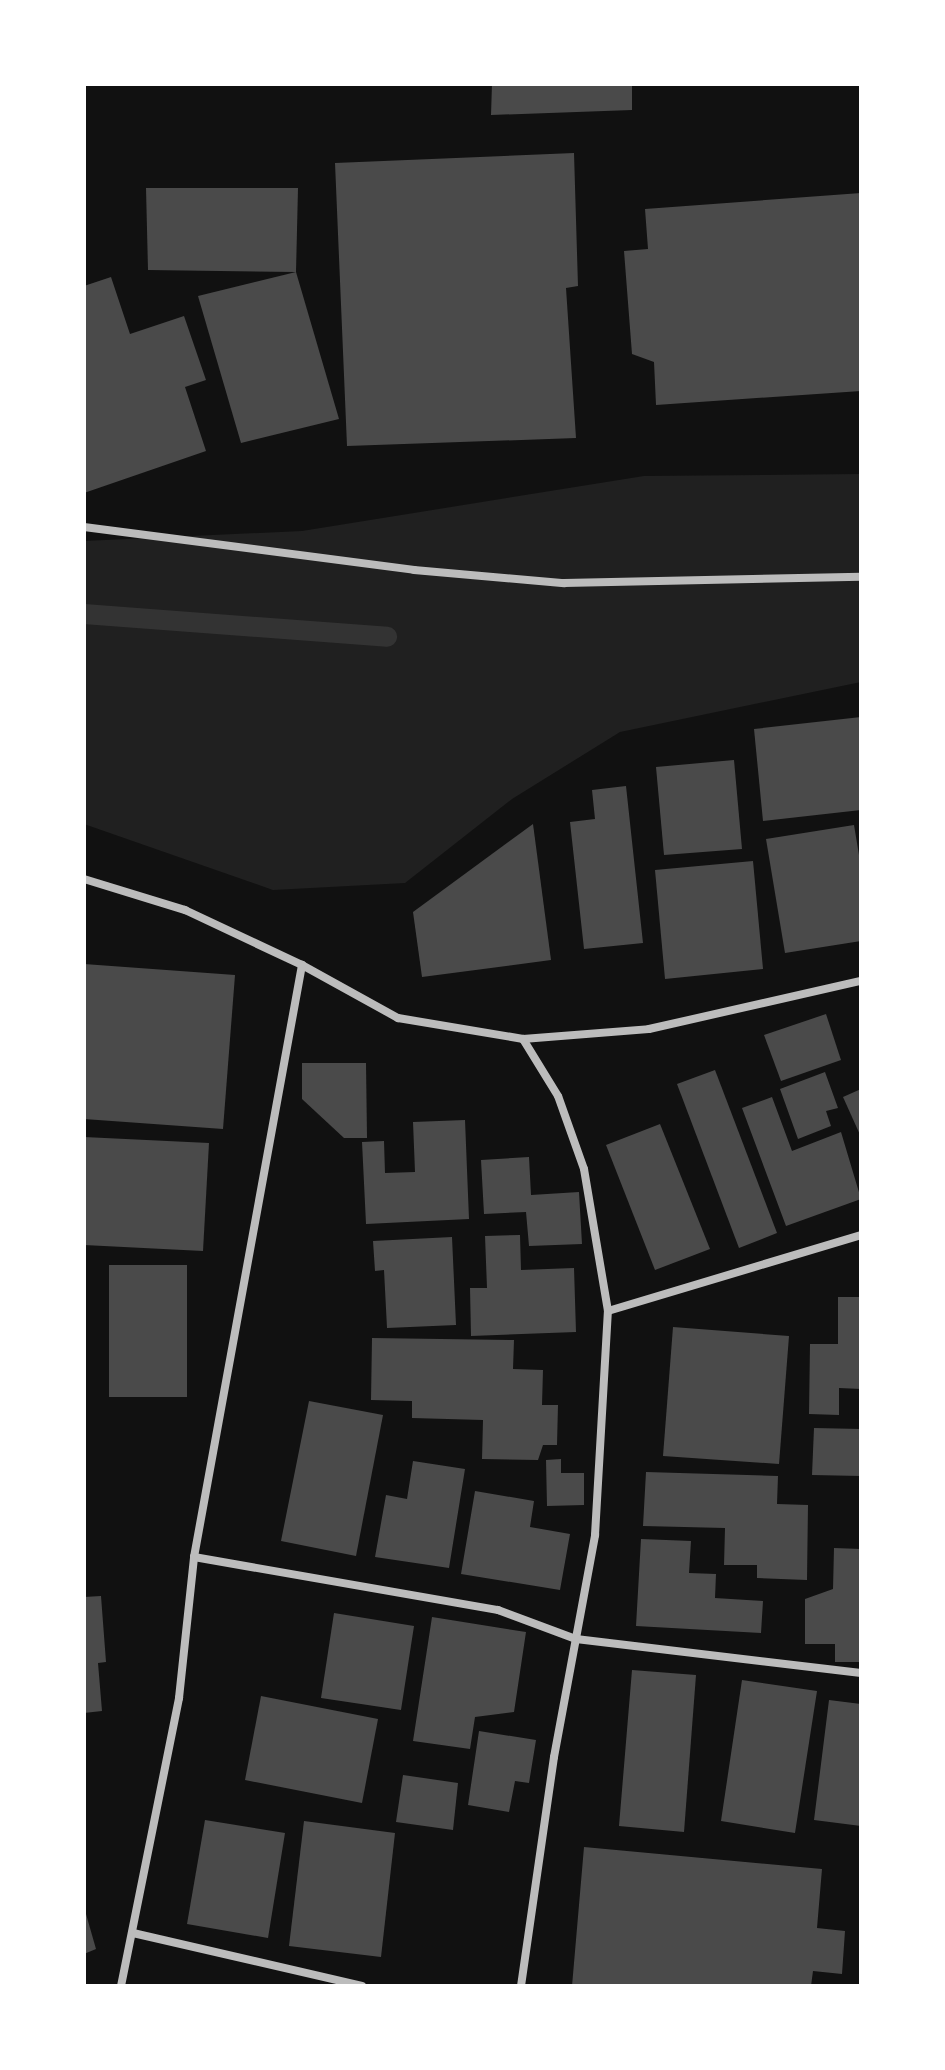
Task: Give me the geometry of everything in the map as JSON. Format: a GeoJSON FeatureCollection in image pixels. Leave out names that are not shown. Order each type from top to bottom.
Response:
{"type":"FeatureCollection","features":[{"type":"Feature","properties":{"kind":"street"},"geometry":{"type":"LineString","coordinates":[[84,527],[414,570],[564,583],[861,577]]}},
{"type":"Feature","properties":{"kind":"street"},"geometry":{"type":"LineString","coordinates":[[84,879],[185,910],[302,965],[398,1018],[523,1039],[649,1029],[861,981]]}},
{"type":"Feature","properties":{"kind":"street"},"geometry":{"type":"LineString","coordinates":[[121,1986],[179,1698],[194,1557],[302,965]]}},
{"type":"Feature","properties":{"kind":"street"},"geometry":{"type":"LineString","coordinates":[[521,1986],[595,1535],[608,1311],[584,1169],[558,1096],[523,1039]]}},
{"type":"Feature","properties":{"kind":"street"},"geometry":{"type":"LineString","coordinates":[[608,1311],[861,1235]]}},
{"type":"Feature","properties":{"kind":"street"},"geometry":{"type":"LineString","coordinates":[[194,1557],[498,1610],[576,1639],[861,1673]]}},
{"type":"Feature","properties":{"kind":"street"},"geometry":{"type":"LineString","coordinates":[[133,1933],[362,1986]]}},
{"type":"Feature","properties":{"kind":"shaded area"},"geometry":{"type":"Polygon","coordinates":[[[861,474],[861,682],[620,732],[512,799],[405,883],[273,890],[84,824],[84,541],[302,531],[644,476],[861,474]]]}},
{"type":"Feature","properties":{"kind":"building"},"geometry":{"type":"Polygon","coordinates":[[[492,84],[632,84],[632,110],[491,115],[492,84]]]}},
{"type":"Feature","properties":{"kind":"building"},"geometry":{"type":"Polygon","coordinates":[[[574,153],[578,286],[566,288],[576,438],[347,446],[335,163],[574,153]]]}},
{"type":"Feature","properties":{"kind":"building"},"geometry":{"type":"Polygon","coordinates":[[[146,188],[298,188],[296,272],[148,270],[146,188]]]}},
{"type":"Feature","properties":{"kind":"building"},"geometry":{"type":"Polygon","coordinates":[[[861,193],[861,391],[656,405],[654,362],[632,354],[624,251],[648,249],[645,209],[861,193]]]}},
{"type":"Feature","properties":{"kind":"building"},"geometry":{"type":"Polygon","coordinates":[[[296,272],[339,419],[241,443],[198,296],[296,272]]]}},
{"type":"Feature","properties":{"kind":"building"},"geometry":{"type":"Polygon","coordinates":[[[111,277],[130,334],[184,316],[206,380],[185,387],[206,451],[84,493],[84,286],[111,277]]]}},
{"type":"Feature","properties":{"kind":"building"},"geometry":{"type":"Polygon","coordinates":[[[861,717],[861,810],[763,821],[754,729],[861,717]]]}},
{"type":"Feature","properties":{"kind":"building"},"geometry":{"type":"Polygon","coordinates":[[[734,760],[742,849],[664,855],[656,767],[734,760]]]}},
{"type":"Feature","properties":{"kind":"building"},"geometry":{"type":"Polygon","coordinates":[[[626,786],[643,943],[584,949],[570,822],[595,819],[592,790],[626,786]]]}},
{"type":"Feature","properties":{"kind":"building"},"geometry":{"type":"Polygon","coordinates":[[[533,824],[551,960],[422,977],[413,912],[533,824]]]}},
{"type":"Feature","properties":{"kind":"building"},"geometry":{"type":"Polygon","coordinates":[[[854,825],[861,867],[861,941],[785,953],[766,839],[854,825]]]}},
{"type":"Feature","properties":{"kind":"building"},"geometry":{"type":"Polygon","coordinates":[[[753,861],[763,969],[665,979],[655,870],[753,861]]]}},
{"type":"Feature","properties":{"kind":"building"},"geometry":{"type":"Polygon","coordinates":[[[84,964],[235,975],[223,1129],[84,1119],[84,964]]]}},
{"type":"Feature","properties":{"kind":"building"},"geometry":{"type":"Polygon","coordinates":[[[826,1014],[841,1060],[781,1081],[764,1035],[826,1014]]]}},
{"type":"Feature","properties":{"kind":"building"},"geometry":{"type":"Polygon","coordinates":[[[302,1063],[366,1063],[367,1138],[344,1138],[302,1099],[302,1063]]]}},
{"type":"Feature","properties":{"kind":"building"},"geometry":{"type":"Polygon","coordinates":[[[715,1070],[777,1233],[739,1248],[677,1084],[715,1070]]]}},
{"type":"Feature","properties":{"kind":"building"},"geometry":{"type":"Polygon","coordinates":[[[825,1072],[838,1108],[826,1111],[831,1126],[798,1139],[780,1089],[825,1072]]]}},
{"type":"Feature","properties":{"kind":"building"},"geometry":{"type":"Polygon","coordinates":[[[861,1089],[861,1137],[843,1097],[861,1089]]]}},
{"type":"Feature","properties":{"kind":"building"},"geometry":{"type":"Polygon","coordinates":[[[772,1097],[792,1151],[841,1132],[861,1199],[786,1226],[742,1108],[772,1097]]]}},
{"type":"Feature","properties":{"kind":"building"},"geometry":{"type":"Polygon","coordinates":[[[465,1120],[469,1219],[366,1224],[362,1142],[384,1141],[385,1173],[415,1172],[413,1122],[465,1120]]]}},
{"type":"Feature","properties":{"kind":"building"},"geometry":{"type":"Polygon","coordinates":[[[660,1124],[710,1249],[655,1270],[606,1145],[660,1124]]]}},
{"type":"Feature","properties":{"kind":"building"},"geometry":{"type":"Polygon","coordinates":[[[84,1137],[209,1143],[203,1251],[84,1245],[84,1137]]]}},
{"type":"Feature","properties":{"kind":"building"},"geometry":{"type":"Polygon","coordinates":[[[529,1157],[531,1195],[579,1192],[582,1244],[529,1246],[526,1212],[484,1214],[481,1160],[529,1157]]]}},
{"type":"Feature","properties":{"kind":"building"},"geometry":{"type":"Polygon","coordinates":[[[520,1235],[521,1270],[574,1268],[576,1332],[471,1336],[470,1288],[487,1288],[485,1236],[520,1235]]]}},
{"type":"Feature","properties":{"kind":"building"},"geometry":{"type":"Polygon","coordinates":[[[452,1237],[456,1325],[387,1328],[384,1270],[375,1271],[373,1241],[452,1237]]]}},
{"type":"Feature","properties":{"kind":"building"},"geometry":{"type":"Polygon","coordinates":[[[109,1265],[187,1265],[187,1397],[109,1397],[109,1265]]]}},
{"type":"Feature","properties":{"kind":"building"},"geometry":{"type":"Polygon","coordinates":[[[838,1297],[861,1297],[861,1389],[839,1388],[839,1415],[809,1414],[810,1344],[838,1344],[838,1297]]]}},
{"type":"Feature","properties":{"kind":"building"},"geometry":{"type":"Polygon","coordinates":[[[673,1327],[789,1336],[779,1464],[663,1456],[673,1327]]]}},
{"type":"Feature","properties":{"kind":"building"},"geometry":{"type":"Polygon","coordinates":[[[372,1338],[514,1340],[513,1369],[543,1370],[542,1405],[558,1405],[557,1445],[543,1445],[538,1460],[482,1459],[483,1420],[412,1418],[412,1401],[371,1400],[372,1338]]]}},
{"type":"Feature","properties":{"kind":"building"},"geometry":{"type":"Polygon","coordinates":[[[309,1401],[383,1415],[356,1556],[281,1541],[309,1401]]]}},
{"type":"Feature","properties":{"kind":"building"},"geometry":{"type":"Polygon","coordinates":[[[814,1428],[861,1429],[861,1476],[812,1475],[814,1428]]]}},
{"type":"Feature","properties":{"kind":"building"},"geometry":{"type":"Polygon","coordinates":[[[561,1459],[561,1473],[584,1473],[584,1505],[547,1506],[546,1460],[561,1459]]]}},
{"type":"Feature","properties":{"kind":"building"},"geometry":{"type":"Polygon","coordinates":[[[413,1461],[465,1469],[449,1568],[375,1557],[386,1495],[407,1499],[413,1461]]]}},
{"type":"Feature","properties":{"kind":"building"},"geometry":{"type":"Polygon","coordinates":[[[646,1472],[778,1476],[777,1504],[808,1505],[807,1580],[757,1578],[757,1565],[724,1565],[725,1528],[643,1526],[646,1472]]]}},
{"type":"Feature","properties":{"kind":"building"},"geometry":{"type":"Polygon","coordinates":[[[475,1491],[534,1501],[530,1527],[570,1534],[560,1590],[461,1574],[475,1491]]]}},
{"type":"Feature","properties":{"kind":"building"},"geometry":{"type":"Polygon","coordinates":[[[641,1539],[691,1541],[689,1573],[716,1574],[715,1598],[763,1601],[761,1633],[636,1626],[641,1539]]]}},
{"type":"Feature","properties":{"kind":"building"},"geometry":{"type":"Polygon","coordinates":[[[834,1548],[861,1549],[861,1662],[835,1662],[835,1644],[805,1644],[805,1599],[833,1589],[834,1548]]]}},
{"type":"Feature","properties":{"kind":"building"},"geometry":{"type":"Polygon","coordinates":[[[101,1596],[106,1662],[98,1663],[102,1711],[84,1713],[84,1597],[101,1596]]]}},
{"type":"Feature","properties":{"kind":"building"},"geometry":{"type":"Polygon","coordinates":[[[334,1613],[414,1626],[401,1710],[321,1698],[334,1613]]]}},
{"type":"Feature","properties":{"kind":"building"},"geometry":{"type":"Polygon","coordinates":[[[432,1617],[526,1632],[514,1712],[475,1717],[470,1749],[413,1741],[432,1617]]]}},
{"type":"Feature","properties":{"kind":"building"},"geometry":{"type":"Polygon","coordinates":[[[632,1670],[696,1675],[684,1832],[619,1826],[632,1670]]]}},
{"type":"Feature","properties":{"kind":"building"},"geometry":{"type":"Polygon","coordinates":[[[742,1680],[817,1691],[795,1833],[721,1821],[742,1680]]]}},
{"type":"Feature","properties":{"kind":"building"},"geometry":{"type":"Polygon","coordinates":[[[261,1696],[378,1719],[362,1803],[245,1780],[261,1696]]]}},
{"type":"Feature","properties":{"kind":"building"},"geometry":{"type":"Polygon","coordinates":[[[829,1700],[861,1704],[861,1826],[814,1820],[829,1700]]]}},
{"type":"Feature","properties":{"kind":"building"},"geometry":{"type":"Polygon","coordinates":[[[479,1731],[536,1740],[529,1783],[515,1781],[509,1812],[468,1805],[479,1731]]]}},
{"type":"Feature","properties":{"kind":"building"},"geometry":{"type":"Polygon","coordinates":[[[403,1775],[458,1783],[453,1830],[396,1822],[403,1775]]]}},
{"type":"Feature","properties":{"kind":"building"},"geometry":{"type":"Polygon","coordinates":[[[205,1820],[285,1833],[268,1938],[187,1924],[205,1820]]]}},
{"type":"Feature","properties":{"kind":"building"},"geometry":{"type":"Polygon","coordinates":[[[304,1821],[395,1833],[381,1957],[289,1946],[304,1821]]]}},
{"type":"Feature","properties":{"kind":"building"},"geometry":{"type":"Polygon","coordinates":[[[584,1847],[822,1869],[817,1928],[845,1931],[842,1974],[813,1971],[811,1986],[572,1986],[584,1847]]]}},
{"type":"Feature","properties":{"kind":"building"},"geometry":{"type":"Polygon","coordinates":[[[84,1907],[96,1949],[84,1954],[84,1907]]]}},
{"type":"Feature","properties":{"kind":"waterway"},"geometry":{"type":"LineString","coordinates":[[84,614],[387,637]]}}]}
